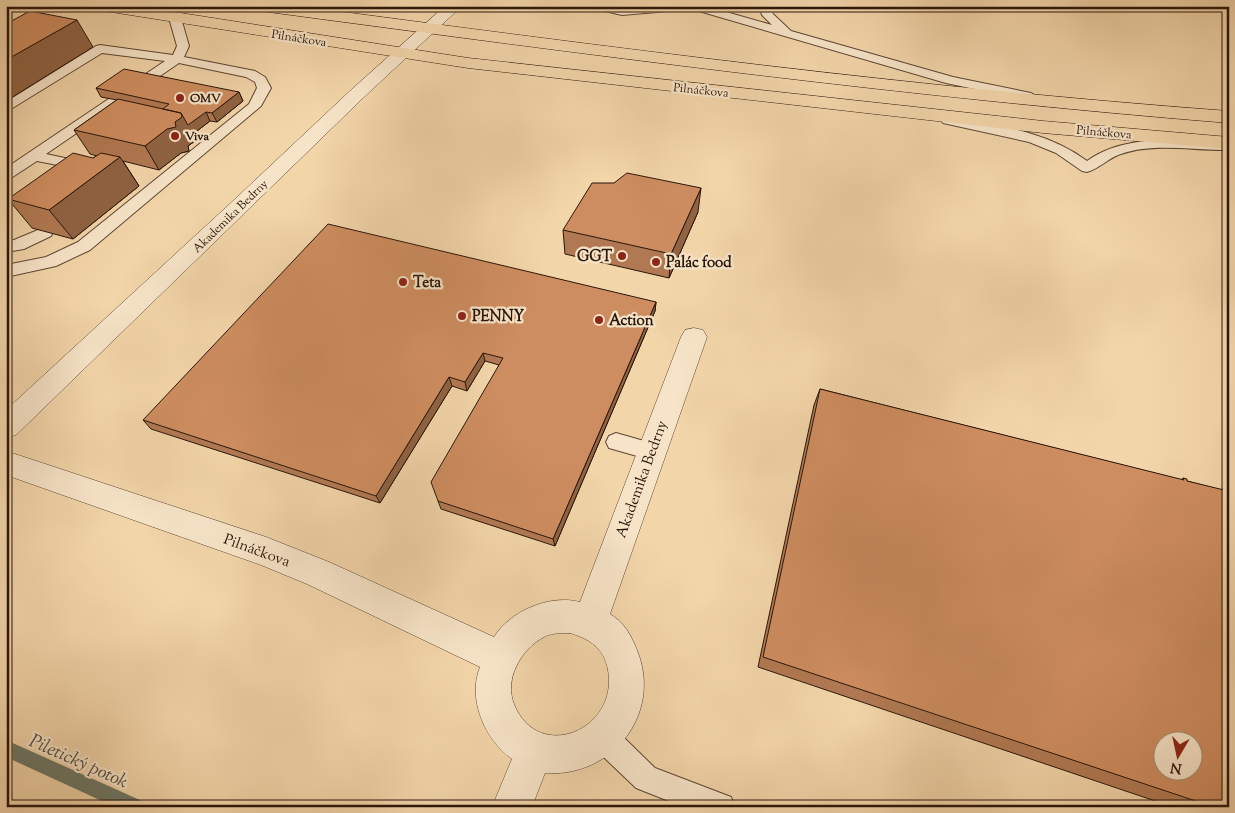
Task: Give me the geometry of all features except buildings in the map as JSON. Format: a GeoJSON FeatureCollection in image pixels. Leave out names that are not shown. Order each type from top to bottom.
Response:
{"type":"FeatureCollection","features":[{"type":"Feature","properties":{"kind":"main road","name":"Pilnáčkova"},"geometry":{"type":"LineString","coordinates":[[105,6],[404,54],[922,114],[1229,144]]}},
{"type":"Feature","properties":{"kind":"main road","name":"Pilnáčkova"},"geometry":{"type":"LineString","coordinates":[[261,6],[430,29],[812,76],[1060,104],[1229,117]]}},
{"type":"Feature","properties":{"kind":"street","name":"Akademika Bedrny"},"geometry":{"type":"LineString","coordinates":[[6,427],[357,94],[404,54],[454,6]]}},
{"type":"Feature","properties":{"kind":"street"},"geometry":{"type":"LineString","coordinates":[[1225,6],[1229,9]]}},
{"type":"Feature","properties":{"kind":"street","name":"Akademika Bedrny"},"geometry":{"type":"LineString","coordinates":[[590,622],[650,451],[694,337]]}},
{"type":"Feature","properties":{"kind":"street","name":"Pilnáčkova"},"geometry":{"type":"LineString","coordinates":[[6,462],[266,552],[318,573],[500,658]]}},
{"type":"Feature","properties":{"kind":"street"},"geometry":{"type":"LineString","coordinates":[[570,616],[590,622],[608,633],[620,651],[627,672],[626,695],[618,718],[603,736],[582,750],[558,755],[534,751],[515,739],[502,721],[494,701],[494,680],[500,658],[512,640],[529,626],[549,618],[570,616]]}},
{"type":"Feature","properties":{"kind":"street"},"geometry":{"type":"LineString","coordinates":[[512,807],[534,751]]}},
{"type":"Feature","properties":{"kind":"lane"},"geometry":{"type":"LineString","coordinates":[[596,6],[622,12],[692,6],[951,80],[1060,104]]}},
{"type":"Feature","properties":{"kind":"lane"},"geometry":{"type":"LineString","coordinates":[[765,6],[768,15],[788,34]]}},
{"type":"Feature","properties":{"kind":"lane"},"geometry":{"type":"LineString","coordinates":[[6,175],[177,59],[183,46],[175,18]]}},
{"type":"Feature","properties":{"kind":"lane"},"geometry":{"type":"LineString","coordinates":[[6,108],[100,50],[177,59],[250,74],[260,80],[264,88],[254,106],[84,246],[50,262],[6,271]]}},
{"type":"Feature","properties":{"kind":"lane"},"geometry":{"type":"LineString","coordinates":[[922,114],[1019,135],[1063,151],[1087,168],[1105,155],[1121,149],[1229,144]]}},
{"type":"Feature","properties":{"kind":"lane"},"geometry":{"type":"LineString","coordinates":[[34,156],[100,170]]}},
{"type":"Feature","properties":{"kind":"lane"},"geometry":{"type":"LineString","coordinates":[[6,247],[18,245],[45,232]]}},
{"type":"Feature","properties":{"kind":"lane"},"geometry":{"type":"LineString","coordinates":[[616,442],[650,451]]}},
{"type":"Feature","properties":{"kind":"lane"},"geometry":{"type":"LineString","coordinates":[[603,736],[646,778],[721,807]]}},
{"type":"Feature","properties":{"kind":"waterway","name":"Piletický potok"},"geometry":{"type":"LineString","coordinates":[[6,748],[136,807]]}},
{"type":"Feature","properties":{"kind":"place","name":"OMV"},"geometry":{"type":"Point","coordinates":[180,98]}},
{"type":"Feature","properties":{"kind":"place","name":"Viva"},"geometry":{"type":"Point","coordinates":[175,136]}},
{"type":"Feature","properties":{"kind":"place","name":"GGT"},"geometry":{"type":"Point","coordinates":[622,256]}},
{"type":"Feature","properties":{"kind":"place","name":"Palác food"},"geometry":{"type":"Point","coordinates":[656,262]}},
{"type":"Feature","properties":{"kind":"place","name":"Teta"},"geometry":{"type":"Point","coordinates":[403,282]}},
{"type":"Feature","properties":{"kind":"place","name":"PENNY"},"geometry":{"type":"Point","coordinates":[462,316]}},
{"type":"Feature","properties":{"kind":"place","name":"Action"},"geometry":{"type":"Point","coordinates":[599,320]}}]}
